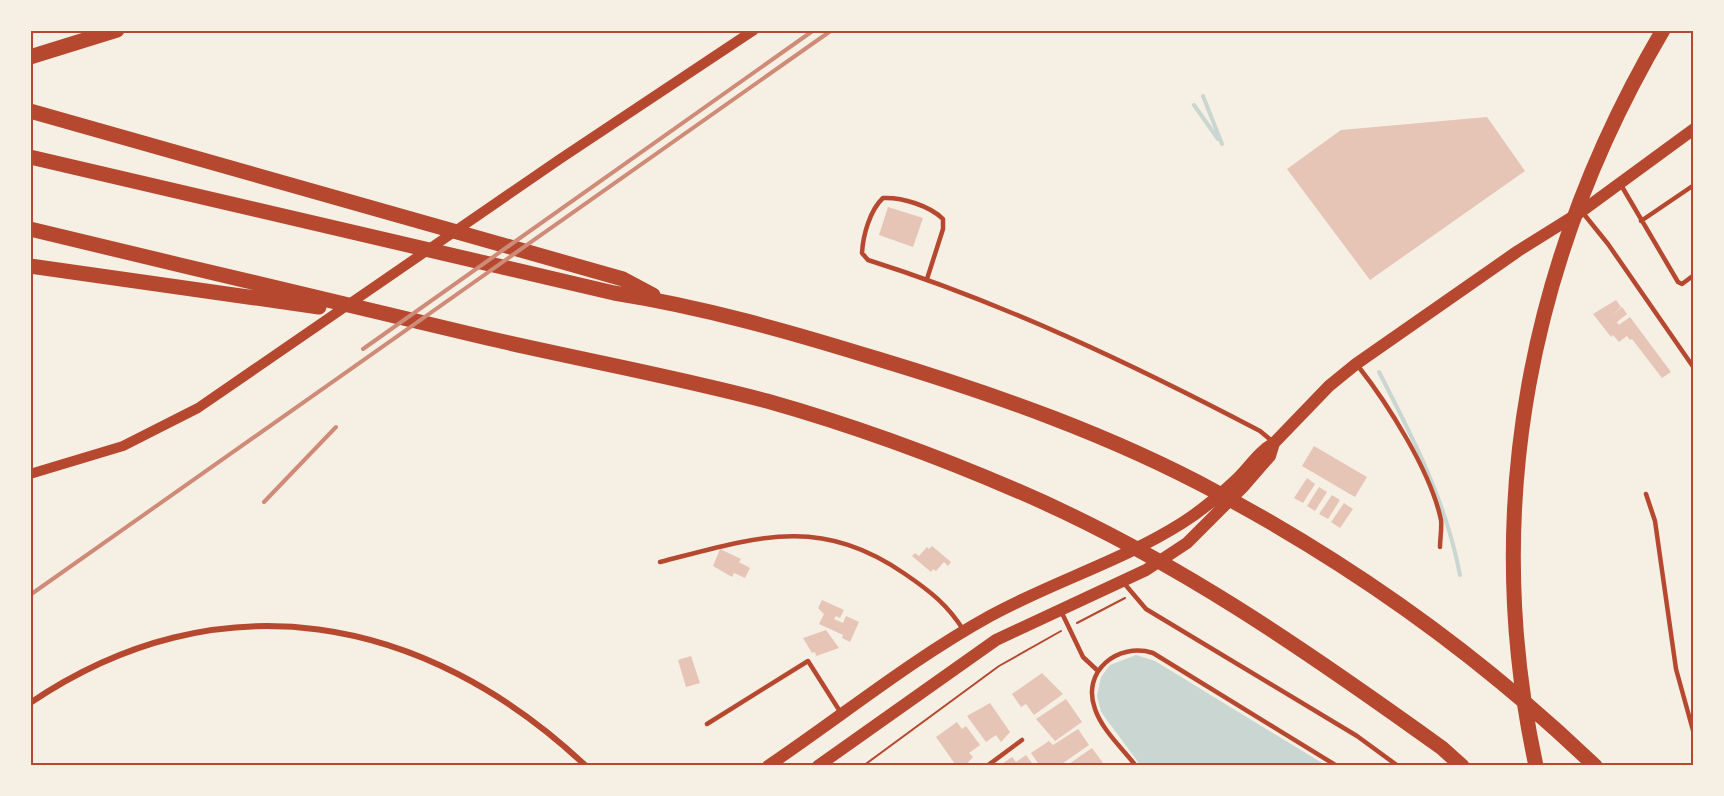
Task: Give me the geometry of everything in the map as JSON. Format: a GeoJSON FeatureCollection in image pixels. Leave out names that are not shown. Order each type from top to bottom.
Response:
{"type":"FeatureCollection","features":[{"type":"Feature","properties":{"kind":"highway"},"geometry":{"type":"LineString","coordinates":[[30,57],[117,30]]}},
{"type":"Feature","properties":{"kind":"highway"},"geometry":{"type":"LineString","coordinates":[[1536,766],[1528,729],[1513,586],[1513,510],[1524,405],[1540,324],[1584,185],[1607,131],[1663,30]]}},
{"type":"Feature","properties":{"kind":"highway"},"geometry":{"type":"LineString","coordinates":[[30,111],[623,279],[664,301]]}},
{"type":"Feature","properties":{"kind":"highway"},"geometry":{"type":"LineString","coordinates":[[30,157],[614,293],[664,301],[817,340],[952,381],[1080,429],[1178,473],[1313,548],[1467,656],[1565,737],[1595,766]]}},
{"type":"Feature","properties":{"kind":"highway"},"geometry":{"type":"LineString","coordinates":[[30,229],[396,317],[766,401],[873,434],[1022,493],[1155,557],[1232,602],[1313,655],[1442,748],[1461,766]]}},
{"type":"Feature","properties":{"kind":"highway"},"geometry":{"type":"LineString","coordinates":[[30,266],[396,317]]}},
{"type":"Feature","properties":{"kind":"main road"},"geometry":{"type":"LineString","coordinates":[[768,766],[843,716],[924,655],[964,631],[1058,581],[1143,545],[1182,523],[1209,504],[1237,479],[1263,449],[1274,443],[1329,386],[1356,363],[1518,251],[1581,211],[1694,129]]}},
{"type":"Feature","properties":{"kind":"main road"},"geometry":{"type":"LineString","coordinates":[[818,766],[996,640],[1123,582],[1146,570],[1186,543],[1211,520],[1270,456],[1274,443]]}},
{"type":"Feature","properties":{"kind":"street"},"geometry":{"type":"LineString","coordinates":[[30,474],[123,446],[198,408],[540,172],[754,30]]}},
{"type":"Feature","properties":{"kind":"street"},"geometry":{"type":"LineString","coordinates":[[30,704],[91,667],[158,640],[246,627],[335,631],[399,648],[446,667],[493,691],[538,723],[586,766]]}},
{"type":"Feature","properties":{"kind":"lane"},"geometry":{"type":"LineString","coordinates":[[1620,183],[1678,282],[1683,284],[1694,276]]}},
{"type":"Feature","properties":{"kind":"lane"},"geometry":{"type":"LineString","coordinates":[[1641,221],[1694,185]]}},
{"type":"Feature","properties":{"kind":"lane"},"geometry":{"type":"LineString","coordinates":[[927,279],[943,229],[943,219],[935,211],[892,197],[883,198],[875,205],[862,253],[868,260],[927,279],[1046,327],[1160,379],[1260,431],[1274,443]]}},
{"type":"Feature","properties":{"kind":"lane"},"geometry":{"type":"LineString","coordinates":[[1581,211],[1608,244],[1694,368]]}},
{"type":"Feature","properties":{"kind":"lane"},"geometry":{"type":"LineString","coordinates":[[1356,363],[1379,393],[1405,437],[1434,497],[1441,522],[1440,547]]}},
{"type":"Feature","properties":{"kind":"lane"},"geometry":{"type":"LineString","coordinates":[[1646,494],[1655,521],[1676,669],[1694,734]]}},
{"type":"Feature","properties":{"kind":"lane"},"geometry":{"type":"LineString","coordinates":[[660,562],[753,539],[818,537],[848,546],[893,566],[952,610],[964,631]]}},
{"type":"Feature","properties":{"kind":"lane"},"geometry":{"type":"LineString","coordinates":[[1123,582],[1146,609],[1357,736],[1398,766]]}},
{"type":"Feature","properties":{"kind":"lane"},"geometry":{"type":"LineString","coordinates":[[1060,610],[1083,657],[1098,671]]}},
{"type":"Feature","properties":{"kind":"lane"},"geometry":{"type":"LineString","coordinates":[[1136,766],[1095,710],[1093,682],[1105,661],[1121,653],[1143,650],[1153,652],[1337,766]]}},
{"type":"Feature","properties":{"kind":"lane"},"geometry":{"type":"LineString","coordinates":[[707,724],[808,660],[843,716]]}},
{"type":"Feature","properties":{"kind":"lane"},"geometry":{"type":"LineString","coordinates":[[987,766],[1022,740]]}},
{"type":"Feature","properties":{"kind":"path"},"geometry":{"type":"LineString","coordinates":[[863,766],[999,666],[1133,594]]}},
{"type":"Feature","properties":{"kind":"shaded area"},"geometry":{"type":"Polygon","coordinates":[[[1136,655],[1155,661],[1327,766],[1141,766],[1101,712],[1097,696],[1101,677],[1110,665],[1136,655]]]}},
{"type":"Feature","properties":{"kind":"building"},"geometry":{"type":"Polygon","coordinates":[[[1487,117],[1525,171],[1370,280],[1287,169],[1341,130],[1487,117]]]}},
{"type":"Feature","properties":{"kind":"building"},"geometry":{"type":"Polygon","coordinates":[[[888,207],[923,218],[913,247],[879,235],[888,207]]]}},
{"type":"Feature","properties":{"kind":"building"},"geometry":{"type":"Polygon","coordinates":[[[1616,300],[1621,307],[1612,315],[1622,307],[1627,314],[1617,322],[1619,325],[1630,317],[1671,372],[1662,378],[1632,339],[1630,340],[1627,336],[1619,342],[1613,335],[1611,337],[1593,314],[1616,300]]]}},
{"type":"Feature","properties":{"kind":"building"},"geometry":{"type":"Polygon","coordinates":[[[1314,446],[1367,477],[1355,497],[1302,466],[1314,446]]]}},
{"type":"Feature","properties":{"kind":"building"},"geometry":{"type":"Polygon","coordinates":[[[1307,478],[1315,484],[1303,503],[1294,498],[1307,478]]]}},
{"type":"Feature","properties":{"kind":"building"},"geometry":{"type":"Polygon","coordinates":[[[1319,487],[1327,492],[1315,511],[1307,506],[1319,487]]]}},
{"type":"Feature","properties":{"kind":"building"},"geometry":{"type":"Polygon","coordinates":[[[1332,495],[1340,500],[1328,519],[1319,514],[1332,495]]]}},
{"type":"Feature","properties":{"kind":"building"},"geometry":{"type":"Polygon","coordinates":[[[1344,503],[1353,509],[1340,528],[1331,522],[1344,503]]]}},
{"type":"Feature","properties":{"kind":"building"},"geometry":{"type":"Polygon","coordinates":[[[932,546],[951,562],[948,566],[944,562],[936,571],[933,569],[931,572],[912,556],[915,553],[919,556],[927,547],[929,549],[932,546]]]}},
{"type":"Feature","properties":{"kind":"building"},"geometry":{"type":"Polygon","coordinates":[[[720,549],[741,559],[739,562],[750,568],[745,578],[734,573],[732,577],[713,566],[720,549]]]}},
{"type":"Feature","properties":{"kind":"building"},"geometry":{"type":"Polygon","coordinates":[[[822,600],[844,610],[840,618],[836,616],[834,619],[843,623],[846,616],[859,622],[850,642],[842,638],[843,635],[819,624],[824,614],[818,608],[822,600]]]}},
{"type":"Feature","properties":{"kind":"building"},"geometry":{"type":"Polygon","coordinates":[[[826,630],[839,648],[816,656],[803,638],[826,630]]]}},
{"type":"Feature","properties":{"kind":"building"},"geometry":{"type":"Polygon","coordinates":[[[691,656],[700,683],[686,687],[678,660],[691,656]]]}},
{"type":"Feature","properties":{"kind":"building"},"geometry":{"type":"Polygon","coordinates":[[[1042,673],[1063,694],[1034,715],[1026,704],[1021,707],[1012,694],[1042,673]]]}},
{"type":"Feature","properties":{"kind":"building"},"geometry":{"type":"Polygon","coordinates":[[[1066,699],[1082,722],[1055,741],[1036,719],[1066,699]]]}},
{"type":"Feature","properties":{"kind":"building"},"geometry":{"type":"Polygon","coordinates":[[[990,703],[1010,732],[1001,742],[996,735],[986,742],[967,716],[990,703]]]}},
{"type":"Feature","properties":{"kind":"building"},"geometry":{"type":"Polygon","coordinates":[[[957,722],[962,729],[966,726],[980,745],[969,753],[973,757],[965,766],[955,764],[936,737],[957,722]]]}},
{"type":"Feature","properties":{"kind":"building"},"geometry":{"type":"Polygon","coordinates":[[[1078,729],[1089,745],[1059,766],[1040,766],[1031,753],[1049,741],[1053,745],[1078,729]]]}},
{"type":"Feature","properties":{"kind":"building"},"geometry":{"type":"Polygon","coordinates":[[[1092,748],[1103,763],[1099,766],[1066,766],[1092,748]]]}},
{"type":"Feature","properties":{"kind":"building"},"geometry":{"type":"Polygon","coordinates":[[[1026,755],[1034,766],[999,766],[1012,757],[1016,762],[1026,755]]]}},
{"type":"Feature","properties":{"kind":"waterway"},"geometry":{"type":"LineString","coordinates":[[1203,96],[1222,144]]}},
{"type":"Feature","properties":{"kind":"waterway"},"geometry":{"type":"LineString","coordinates":[[1194,105],[1218,139]]}},
{"type":"Feature","properties":{"kind":"waterway"},"geometry":{"type":"LineString","coordinates":[[1379,372],[1427,470],[1446,521],[1460,575]]}},
{"type":"Feature","properties":{"kind":"railway"},"geometry":{"type":"LineString","coordinates":[[363,349],[814,30]]}},
{"type":"Feature","properties":{"kind":"railway"},"geometry":{"type":"LineString","coordinates":[[30,595],[832,30]]}},
{"type":"Feature","properties":{"kind":"railway"},"geometry":{"type":"LineString","coordinates":[[264,502],[336,427]]}}]}
